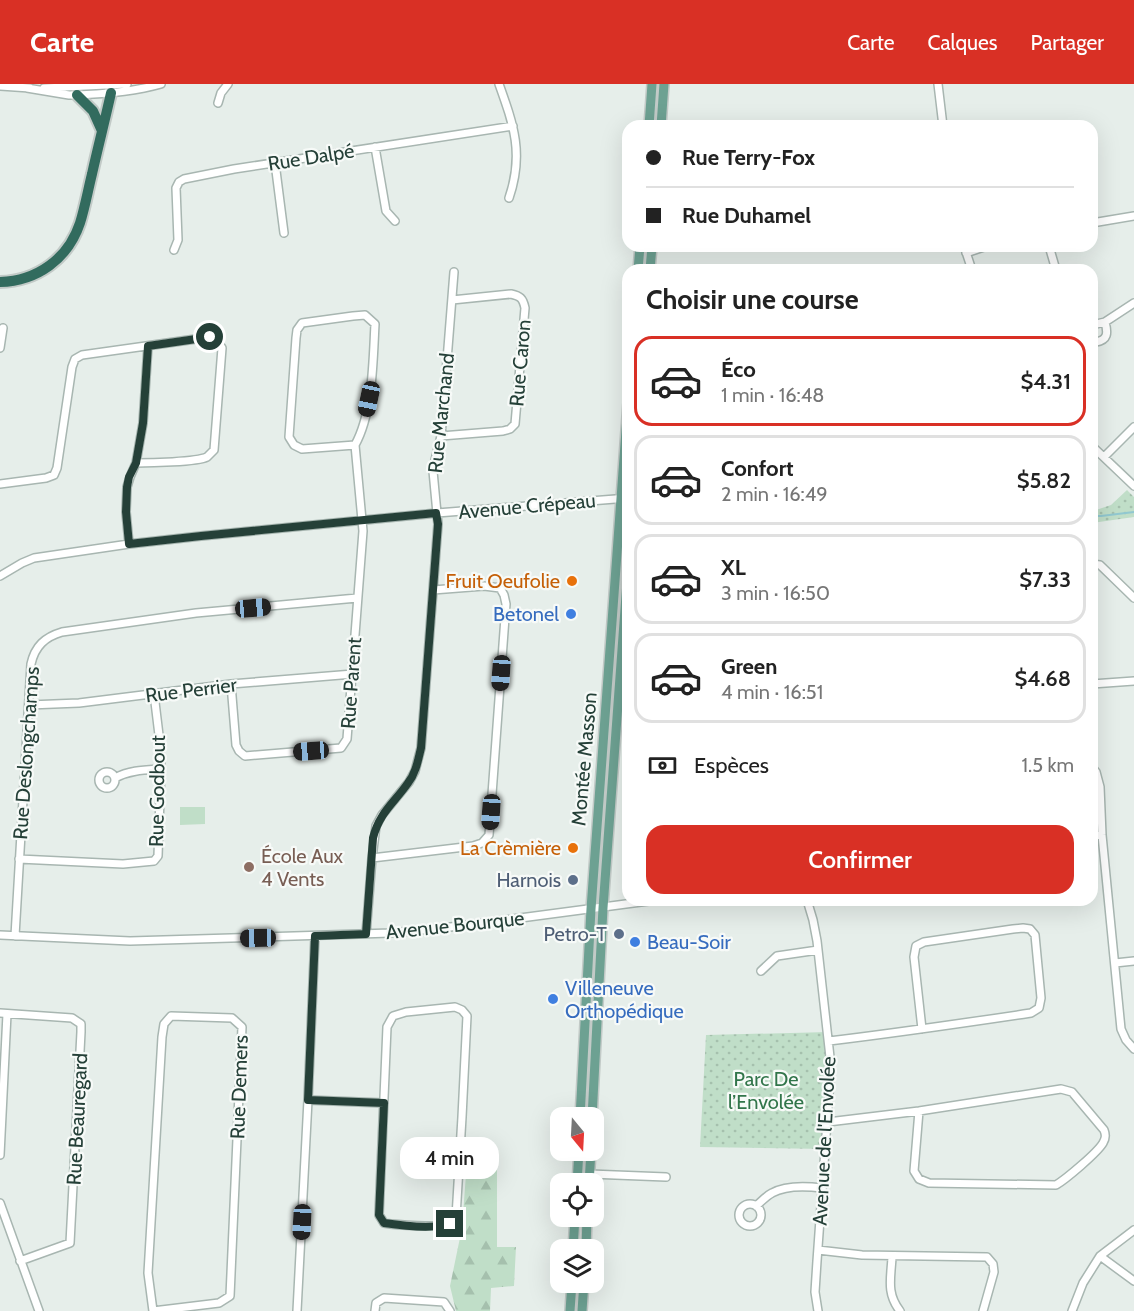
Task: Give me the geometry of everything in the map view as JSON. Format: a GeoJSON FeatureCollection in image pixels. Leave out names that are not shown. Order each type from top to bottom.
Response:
{"type":"FeatureCollection","features":[{"type":"Feature","properties":{"kind":"highway"},"geometry":{"type":"LineString","coordinates":[[0,282],[21,280],[42,271],[58,259],[70,244],[80,222],[112,88]]}},
{"type":"Feature","properties":{"kind":"highway"},"geometry":{"type":"LineString","coordinates":[[76,95],[91,108],[102,131]]}},
{"type":"Feature","properties":{"kind":"main road"},"geometry":{"type":"LineString","coordinates":[[649,120],[652,84]]}},
{"type":"Feature","properties":{"kind":"main road"},"geometry":{"type":"LineString","coordinates":[[661,120],[664,84]]}},
{"type":"Feature","properties":{"kind":"main road","name":"Montée Masson"},"geometry":{"type":"LineString","coordinates":[[581,1107],[591,909],[622,532]]}},
{"type":"Feature","properties":{"kind":"main road","name":"Montée Masson"},"geometry":{"type":"LineString","coordinates":[[593,1107],[603,908],[622,651]]}},
{"type":"Feature","properties":{"kind":"main road"},"geometry":{"type":"LineString","coordinates":[[608,692],[619,693]]}},
{"type":"Feature","properties":{"kind":"main road"},"geometry":{"type":"LineString","coordinates":[[570,1311],[571,1293]]}},
{"type":"Feature","properties":{"kind":"main road"},"geometry":{"type":"LineString","coordinates":[[582,1311],[583,1293]]}},
{"type":"Feature","properties":{"kind":"street"},"geometry":{"type":"LineString","coordinates":[[27,88],[76,95],[127,84]]}},
{"type":"Feature","properties":{"kind":"street"},"geometry":{"type":"LineString","coordinates":[[0,86],[112,88],[136,91],[161,84]]}},
{"type":"Feature","properties":{"kind":"street"},"geometry":{"type":"LineString","coordinates":[[218,103],[221,93],[228,84]]}},
{"type":"Feature","properties":{"kind":"street"},"geometry":{"type":"LineString","coordinates":[[499,84],[512,118],[516,140],[514,183],[509,198]]}},
{"type":"Feature","properties":{"kind":"street"},"geometry":{"type":"LineString","coordinates":[[938,84],[942,120]]}},
{"type":"Feature","properties":{"kind":"street","name":"Rue Dalpé"},"geometry":{"type":"LineString","coordinates":[[174,250],[178,240],[176,188],[184,179],[513,126]]}},
{"type":"Feature","properties":{"kind":"street"},"geometry":{"type":"LineString","coordinates":[[375,147],[386,211],[395,221]]}},
{"type":"Feature","properties":{"kind":"street"},"geometry":{"type":"LineString","coordinates":[[275,163],[284,233]]}},
{"type":"Feature","properties":{"kind":"street"},"geometry":{"type":"LineString","coordinates":[[1098,222],[1134,216]]}},
{"type":"Feature","properties":{"kind":"street","name":"Rue Marchand"},"geometry":{"type":"LineString","coordinates":[[366,934],[376,826],[382,815],[409,782],[415,771],[421,748],[438,524],[433,471],[441,436],[454,272]]}},
{"type":"Feature","properties":{"kind":"street","name":"Rue Caron"},"geometry":{"type":"LineString","coordinates":[[441,436],[503,431],[515,424],[525,308],[524,300],[519,295],[511,294],[452,300]]}},
{"type":"Feature","properties":{"kind":"street"},"geometry":{"type":"LineString","coordinates":[[1098,324],[1105,322],[1134,303]]}},
{"type":"Feature","properties":{"kind":"street","name":"Rue Parent"},"geometry":{"type":"LineString","coordinates":[[231,684],[236,745],[245,756],[341,748],[347,739],[363,531],[355,445],[369,399],[375,324],[365,315],[302,324],[297,330],[296,338],[289,437],[294,445],[302,449],[355,445]]}},
{"type":"Feature","properties":{"kind":"street"},"geometry":{"type":"LineString","coordinates":[[1098,342],[1106,338],[1108,332],[1105,322]]}},
{"type":"Feature","properties":{"kind":"street"},"geometry":{"type":"LineString","coordinates":[[0,348],[3,328]]}},
{"type":"Feature","properties":{"kind":"street"},"geometry":{"type":"LineString","coordinates":[[0,484],[54,475],[75,359],[82,355],[210,337],[218,342],[222,348],[214,450],[208,456],[198,459],[136,463]]}},
{"type":"Feature","properties":{"kind":"street"},"geometry":{"type":"LineString","coordinates":[[129,544],[127,494],[129,477],[136,463],[143,423],[148,346]]}},
{"type":"Feature","properties":{"kind":"street"},"geometry":{"type":"LineString","coordinates":[[1104,457],[1134,427]]}},
{"type":"Feature","properties":{"kind":"street"},"geometry":{"type":"LineString","coordinates":[[1098,452],[1134,486]]}},
{"type":"Feature","properties":{"kind":"street","name":"Avenue Crépeau"},"geometry":{"type":"LineString","coordinates":[[0,576],[34,558],[129,544],[436,513],[622,498]]}},
{"type":"Feature","properties":{"kind":"street"},"geometry":{"type":"LineString","coordinates":[[1098,565],[1134,598]]}},
{"type":"Feature","properties":{"kind":"street"},"geometry":{"type":"LineString","coordinates":[[372,858],[473,846],[482,843],[489,835],[506,604],[504,595],[500,588],[483,586],[433,590]]}},
{"type":"Feature","properties":{"kind":"street","name":"Rue Deslongchamps"},"geometry":{"type":"LineString","coordinates":[[15,936],[32,664],[33,654],[42,641],[62,632],[196,613],[357,598]]}},
{"type":"Feature","properties":{"kind":"street","name":"Rue Perrier"},"geometry":{"type":"LineString","coordinates":[[29,705],[79,703],[231,684],[353,674]]}},
{"type":"Feature","properties":{"kind":"street"},"geometry":{"type":"LineString","coordinates":[[1098,684],[1134,681]]}},
{"type":"Feature","properties":{"kind":"street","name":"Rue Godbout"},"geometry":{"type":"LineString","coordinates":[[19,859],[123,864],[154,861],[158,856],[161,769],[154,694]]}},
{"type":"Feature","properties":{"kind":"street"},"geometry":{"type":"LineString","coordinates":[[115,778],[124,773],[161,769]]}},
{"type":"Feature","properties":{"kind":"street"},"geometry":{"type":"LineString","coordinates":[[1098,780],[1121,1029],[1126,1040],[1134,1049]]}},
{"type":"Feature","properties":{"kind":"street"},"geometry":{"type":"LineString","coordinates":[[1098,835],[1102,835]]}},
{"type":"Feature","properties":{"kind":"street","name":"Avenue Bourque"},"geometry":{"type":"LineString","coordinates":[[0,935],[130,941],[366,934],[418,931],[622,905]]}},
{"type":"Feature","properties":{"kind":"street","name":"Avenue de l'Envolée"},"geometry":{"type":"LineString","coordinates":[[809,906],[818,950],[831,1066],[815,1292],[818,1311]]}},
{"type":"Feature","properties":{"kind":"street"},"geometry":{"type":"LineString","coordinates":[[829,1041],[922,1029],[1031,1013],[1039,1008],[1041,998],[1035,935],[1030,929],[962,936],[924,942],[916,946],[914,957],[922,1029]]}},
{"type":"Feature","properties":{"kind":"street"},"geometry":{"type":"LineString","coordinates":[[297,1311],[315,936]]}},
{"type":"Feature","properties":{"kind":"street"},"geometry":{"type":"LineString","coordinates":[[761,971],[777,956],[818,950]]}},
{"type":"Feature","properties":{"kind":"street"},"geometry":{"type":"LineString","coordinates":[[1115,963],[1134,961]]}},
{"type":"Feature","properties":{"kind":"street"},"geometry":{"type":"LineString","coordinates":[[455,1007],[462,1010],[466,1016],[462,1117],[456,1217],[450,1224],[443,1226],[398,1225],[384,1223],[379,1215],[384,1103],[387,1027],[393,1016],[406,1012],[455,1007]]}},
{"type":"Feature","properties":{"kind":"street"},"geometry":{"type":"LineString","coordinates":[[0,1155],[4,1013]]}},
{"type":"Feature","properties":{"kind":"street","name":"Rue Beauregard"},"geometry":{"type":"LineString","coordinates":[[4,1013],[72,1018],[81,1024],[70,1243],[20,1261]]}},
{"type":"Feature","properties":{"kind":"street","name":"Rue Demers"},"geometry":{"type":"LineString","coordinates":[[171,1016],[232,1018],[242,1027],[230,1296],[219,1303],[153,1311],[148,1273],[164,1024],[171,1016]]}},
{"type":"Feature","properties":{"kind":"street"},"geometry":{"type":"LineString","coordinates":[[828,1122],[919,1111],[1061,1089],[1072,1092],[1079,1099],[1106,1135],[1102,1144],[1065,1180],[1056,1185],[929,1182],[919,1179],[914,1171],[919,1111]]}},
{"type":"Feature","properties":{"kind":"street"},"geometry":{"type":"LineString","coordinates":[[308,1100],[384,1103]]}},
{"type":"Feature","properties":{"kind":"street"},"geometry":{"type":"LineString","coordinates":[[604,1179],[666,1177]]}},
{"type":"Feature","properties":{"kind":"street"},"geometry":{"type":"LineString","coordinates":[[756,1206],[778,1190],[808,1186],[822,1188]]}},
{"type":"Feature","properties":{"kind":"street"},"geometry":{"type":"LineString","coordinates":[[0,1203],[39,1311]]}},
{"type":"Feature","properties":{"kind":"street"},"geometry":{"type":"LineString","coordinates":[[1072,1311],[1083,1282],[1100,1256],[1134,1230]]}},
{"type":"Feature","properties":{"kind":"street"},"geometry":{"type":"LineString","coordinates":[[818,1250],[862,1256],[987,1257],[993,1264],[994,1272],[983,1311]]}},
{"type":"Feature","properties":{"kind":"street"},"geometry":{"type":"LineString","coordinates":[[1100,1256],[1134,1281]]}},
{"type":"Feature","properties":{"kind":"street"},"geometry":{"type":"LineString","coordinates":[[892,1257],[890,1290],[894,1303],[900,1311]]}},
{"type":"Feature","properties":{"kind":"street"},"geometry":{"type":"LineString","coordinates":[[375,1311],[376,1303],[384,1298],[444,1302],[450,1311]]}},
{"type":"Feature","properties":{"kind":"green space"},"geometry":{"type":"Polygon","coordinates":[[[1127,490],[1134,497],[1134,517],[1098,522],[1098,509],[1111,505],[1127,490]]]}},
{"type":"Feature","properties":{"kind":"green space"},"geometry":{"type":"Polygon","coordinates":[[[180,807],[205,807],[205,824],[180,825],[180,807]]]}},
{"type":"Feature","properties":{"kind":"green space","name":"Parc De l’Envolée"},"geometry":{"type":"Polygon","coordinates":[[[829,1032],[831,1121],[827,1149],[700,1147],[706,1035],[829,1032]]]}},
{"type":"Feature","properties":{"kind":"green space"},"geometry":{"type":"Polygon","coordinates":[[[497,1170],[497,1247],[516,1247],[514,1286],[491,1288],[490,1311],[456,1311],[450,1286],[462,1228],[466,1174],[497,1170]]]}},
{"type":"Feature","properties":{"kind":"waterway"},"geometry":{"type":"LineString","coordinates":[[1098,516],[1134,512]]}},
{"type":"Feature","properties":{"kind":"place","name":"Fruit Oeufolie"},"geometry":{"type":"Point","coordinates":[572,581]}},
{"type":"Feature","properties":{"kind":"place","name":"Betonel"},"geometry":{"type":"Point","coordinates":[571,614]}},
{"type":"Feature","properties":{"kind":"place","name":"La Crèmière"},"geometry":{"type":"Point","coordinates":[573,848]}},
{"type":"Feature","properties":{"kind":"place","name":"École Aux 4 Vents"},"geometry":{"type":"Point","coordinates":[249,867]}},
{"type":"Feature","properties":{"kind":"place","name":"Harnois"},"geometry":{"type":"Point","coordinates":[573,880]}},
{"type":"Feature","properties":{"kind":"place","name":"Petro-T"},"geometry":{"type":"Point","coordinates":[619,934]}},
{"type":"Feature","properties":{"kind":"place","name":"Beau-Soir"},"geometry":{"type":"Point","coordinates":[635,942]}},
{"type":"Feature","properties":{"kind":"place","name":"Villeneuve Orthopédique"},"geometry":{"type":"Point","coordinates":[553,999]}},
{"type":"Feature","properties":{"kind":"route"},"geometry":{"type":"LineString","coordinates":[[210,337],[148,346],[143,423],[136,463],[127,487],[126,512],[129,544],[436,513],[438,524],[421,748],[415,771],[409,782],[391,803],[376,826],[373,838],[366,934],[315,936],[308,1100],[384,1103],[379,1215],[384,1223],[398,1225],[443,1226],[450,1224]]}}]}
